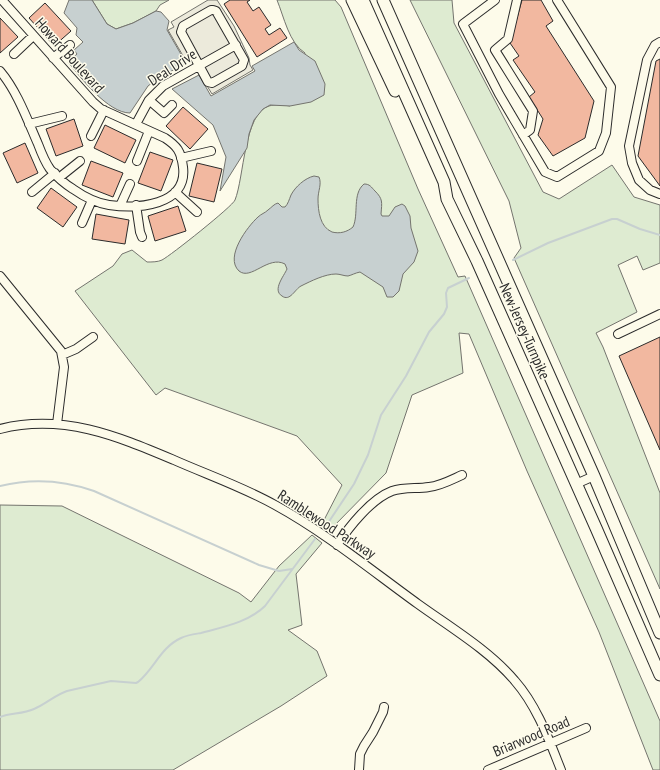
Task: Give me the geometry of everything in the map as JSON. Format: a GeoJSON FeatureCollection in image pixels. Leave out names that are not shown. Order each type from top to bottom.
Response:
{"type":"FeatureCollection","features":[{"type":"Feature","properties":{"kind":"highway"},"geometry":{"type":"LineString","coordinates":[[352,0],[440,186],[448,199]]}},
{"type":"Feature","properties":{"kind":"highway","name":"New Jersey Turnpike"},"geometry":{"type":"LineString","coordinates":[[363,0],[444,182],[448,199],[477,261],[660,675]]}},
{"type":"Feature","properties":{"kind":"highway","name":"New Jersey Turnpike"},"geometry":{"type":"LineString","coordinates":[[383,0],[594,476],[660,633]]}},
{"type":"Feature","properties":{"kind":"highway"},"geometry":{"type":"LineString","coordinates":[[391,0],[422,71],[444,136]]}},
{"type":"Feature","properties":{"kind":"street"},"geometry":{"type":"LineString","coordinates":[[495,0],[463,24],[499,94],[545,172],[557,177],[599,151],[606,133],[611,88],[557,0]]}},
{"type":"Feature","properties":{"kind":"street"},"geometry":{"type":"LineString","coordinates":[[517,0],[508,39],[495,50],[533,111],[530,130],[523,135]]}},
{"type":"Feature","properties":{"kind":"street","name":"Howard Boulevard"},"geometry":{"type":"LineString","coordinates":[[6,2],[33,36],[93,102],[104,110],[164,138],[180,151],[184,177],[181,185],[175,192]]}},
{"type":"Feature","properties":{"kind":"street"},"geometry":{"type":"LineString","coordinates":[[213,10],[216,11],[244,60],[242,66],[212,83],[208,82],[199,66],[181,32],[182,28],[205,13],[213,10]]}},
{"type":"Feature","properties":{"kind":"street"},"geometry":{"type":"LineString","coordinates":[[14,54],[33,36]]}},
{"type":"Feature","properties":{"kind":"street"},"geometry":{"type":"LineString","coordinates":[[660,42],[655,45],[647,60],[629,146],[632,163],[639,180],[650,190],[660,194]]}},
{"type":"Feature","properties":{"kind":"street"},"geometry":{"type":"LineString","coordinates":[[53,58],[70,45]]}},
{"type":"Feature","properties":{"kind":"street","name":"Deal Drive"},"geometry":{"type":"LineString","coordinates":[[136,124],[149,100],[162,86],[236,45]]}},
{"type":"Feature","properties":{"kind":"street"},"geometry":{"type":"LineString","coordinates":[[0,71],[20,103],[50,168],[72,189],[92,200],[108,205],[120,206],[156,203],[172,196],[175,192],[197,212]]}},
{"type":"Feature","properties":{"kind":"street"},"geometry":{"type":"LineString","coordinates":[[149,100],[164,113],[172,104]]}},
{"type":"Feature","properties":{"kind":"street"},"geometry":{"type":"LineString","coordinates":[[91,136],[104,110]]}},
{"type":"Feature","properties":{"kind":"street"},"geometry":{"type":"LineString","coordinates":[[29,124],[62,116]]}},
{"type":"Feature","properties":{"kind":"street"},"geometry":{"type":"LineString","coordinates":[[137,161],[150,131]]}},
{"type":"Feature","properties":{"kind":"street"},"geometry":{"type":"LineString","coordinates":[[181,158],[211,151]]}},
{"type":"Feature","properties":{"kind":"street"},"geometry":{"type":"LineString","coordinates":[[32,192],[80,161]]}},
{"type":"Feature","properties":{"kind":"street"},"geometry":{"type":"LineString","coordinates":[[120,206],[130,184]]}},
{"type":"Feature","properties":{"kind":"street"},"geometry":{"type":"LineString","coordinates":[[82,223],[92,200]]}},
{"type":"Feature","properties":{"kind":"street"},"geometry":{"type":"LineString","coordinates":[[136,205],[142,237]]}},
{"type":"Feature","properties":{"kind":"street"},"geometry":{"type":"LineString","coordinates":[[0,276],[58,346],[62,355],[63,376],[57,424]]}},
{"type":"Feature","properties":{"kind":"street"},"geometry":{"type":"LineString","coordinates":[[618,334],[660,314]]}},
{"type":"Feature","properties":{"kind":"street"},"geometry":{"type":"LineString","coordinates":[[62,355],[76,349],[94,336]]}},
{"type":"Feature","properties":{"kind":"street","name":"Ramblewood Parkway"},"geometry":{"type":"LineString","coordinates":[[0,429],[33,424],[57,424],[77,427],[120,438],[240,488],[288,512],[337,545],[484,652],[506,671],[533,706],[561,770]]}},
{"type":"Feature","properties":{"kind":"street"},"geometry":{"type":"LineString","coordinates":[[337,545],[344,534],[362,514],[386,494],[403,489],[430,487],[462,475]]}},
{"type":"Feature","properties":{"kind":"street"},"geometry":{"type":"LineString","coordinates":[[576,484],[594,476]]}},
{"type":"Feature","properties":{"kind":"street"},"geometry":{"type":"LineString","coordinates":[[358,770],[360,754],[383,712],[384,707]]}},
{"type":"Feature","properties":{"kind":"street","name":"Briarwood Road"},"geometry":{"type":"LineString","coordinates":[[488,770],[586,728]]}},
{"type":"Feature","properties":{"kind":"green space"},"geometry":{"type":"Polygon","coordinates":[[[92,0],[169,0],[160,5],[156,11],[133,23],[116,29],[107,24],[92,0]]]}},
{"type":"Feature","properties":{"kind":"green space"},"geometry":{"type":"Polygon","coordinates":[[[277,0],[335,0],[341,7],[418,189],[458,277],[465,276],[660,721],[660,770],[653,770],[599,632],[527,471],[469,334],[459,333],[463,373],[412,395],[386,473],[332,528],[323,522],[342,485],[297,436],[165,388],[156,395],[75,291],[113,266],[122,254],[132,250],[147,262],[157,262],[162,260],[201,231],[235,200],[246,147],[254,121],[261,111],[269,106],[290,106],[305,53],[299,49],[291,36],[277,0]]]}},
{"type":"Feature","properties":{"kind":"green space"},"geometry":{"type":"Polygon","coordinates":[[[410,0],[452,0],[454,23],[543,192],[559,199],[612,165],[634,197],[660,205],[660,263],[643,270],[637,256],[618,265],[637,312],[596,333],[603,347],[660,493],[660,589],[514,258],[521,248],[509,201],[410,0]]]}},
{"type":"Feature","properties":{"kind":"green space"},"geometry":{"type":"Polygon","coordinates":[[[0,505],[62,506],[239,593],[251,602],[279,566],[312,535],[322,543],[296,574],[302,625],[288,630],[317,651],[327,676],[281,706],[173,770],[0,770],[0,505]]]}},
{"type":"Feature","properties":{"kind":"shaded area"},"geometry":{"type":"Polygon","coordinates":[[[69,0],[92,0],[107,24],[116,29],[133,23],[156,11],[161,12],[169,21],[167,30],[186,63],[157,79],[148,86],[130,113],[113,107],[96,94],[68,62],[77,54],[74,50],[83,42],[76,35],[77,28],[64,13],[69,0]]]}},
{"type":"Feature","properties":{"kind":"shaded area"},"geometry":{"type":"Polygon","coordinates":[[[208,0],[217,0],[234,26],[253,70],[212,94],[190,58],[186,61],[168,30],[174,27],[171,22],[208,0]]]}},
{"type":"Feature","properties":{"kind":"shaded area"},"geometry":{"type":"Polygon","coordinates":[[[294,42],[299,50],[315,61],[325,84],[324,95],[311,102],[290,106],[270,105],[263,109],[254,120],[249,134],[247,148],[220,191],[226,157],[213,125],[172,89],[199,75],[211,96],[255,71],[252,66],[294,42]]]}},
{"type":"Feature","properties":{"kind":"shaded area"},"geometry":{"type":"Polygon","coordinates":[[[314,176],[319,177],[320,180],[318,209],[320,218],[328,230],[332,232],[343,232],[353,227],[356,216],[358,193],[364,184],[370,186],[379,196],[382,206],[382,216],[389,216],[395,207],[402,204],[405,206],[410,216],[411,228],[418,251],[414,262],[403,274],[399,291],[393,297],[387,297],[383,287],[360,272],[348,276],[332,274],[323,276],[301,286],[290,296],[285,297],[279,293],[278,287],[287,269],[285,264],[279,262],[272,263],[249,273],[239,271],[235,265],[234,258],[239,242],[254,221],[277,203],[282,207],[285,207],[291,195],[298,186],[314,176]]]}},
{"type":"Feature","properties":{"kind":"building"},"geometry":{"type":"Polygon","coordinates":[[[230,0],[250,0],[247,2],[253,11],[259,7],[271,25],[265,29],[269,35],[280,28],[287,38],[257,57],[224,4],[230,0]]]}},
{"type":"Feature","properties":{"kind":"building"},"geometry":{"type":"Polygon","coordinates":[[[522,0],[541,0],[553,21],[546,26],[594,101],[585,138],[553,156],[538,135],[543,119],[529,97],[535,92],[513,60],[519,56],[510,43],[522,0]]]}},
{"type":"Feature","properties":{"kind":"building"},"geometry":{"type":"Polygon","coordinates":[[[45,3],[71,31],[54,46],[29,18],[45,3]]]}},
{"type":"Feature","properties":{"kind":"building"},"geometry":{"type":"Polygon","coordinates":[[[0,18],[18,37],[0,53],[0,18]]]}},
{"type":"Feature","properties":{"kind":"building"},"geometry":{"type":"Polygon","coordinates":[[[660,59],[660,186],[638,156],[656,61],[660,59]]]}},
{"type":"Feature","properties":{"kind":"building"},"geometry":{"type":"Polygon","coordinates":[[[183,107],[208,129],[190,149],[166,126],[183,107]]]}},
{"type":"Feature","properties":{"kind":"building"},"geometry":{"type":"Polygon","coordinates":[[[74,119],[83,146],[56,156],[46,129],[74,119]]]}},
{"type":"Feature","properties":{"kind":"building"},"geometry":{"type":"Polygon","coordinates":[[[105,125],[136,140],[125,163],[94,148],[105,125]]]}},
{"type":"Feature","properties":{"kind":"building"},"geometry":{"type":"Polygon","coordinates":[[[25,143],[38,173],[17,183],[3,153],[25,143]]]}},
{"type":"Feature","properties":{"kind":"building"},"geometry":{"type":"Polygon","coordinates":[[[150,152],[173,160],[161,191],[138,183],[150,152]]]}},
{"type":"Feature","properties":{"kind":"building"},"geometry":{"type":"Polygon","coordinates":[[[91,161],[123,173],[113,197],[82,185],[91,161]]]}},
{"type":"Feature","properties":{"kind":"building"},"geometry":{"type":"Polygon","coordinates":[[[197,163],[222,169],[214,202],[189,196],[197,163]]]}},
{"type":"Feature","properties":{"kind":"building"},"geometry":{"type":"Polygon","coordinates":[[[51,188],[77,207],[63,227],[37,208],[51,188]]]}},
{"type":"Feature","properties":{"kind":"building"},"geometry":{"type":"Polygon","coordinates":[[[178,206],[186,231],[155,241],[148,216],[178,206]]]}},
{"type":"Feature","properties":{"kind":"building"},"geometry":{"type":"Polygon","coordinates":[[[96,214],[129,220],[125,244],[92,239],[96,214]]]}},
{"type":"Feature","properties":{"kind":"building"},"geometry":{"type":"Polygon","coordinates":[[[660,337],[660,450],[619,356],[660,337]]]}},
{"type":"Feature","properties":{"kind":"waterway"},"geometry":{"type":"LineString","coordinates":[[513,260],[548,243],[612,219],[617,219],[640,229],[660,235]]}},
{"type":"Feature","properties":{"kind":"waterway"},"geometry":{"type":"LineString","coordinates":[[326,526],[354,484],[368,455],[381,415],[406,376],[429,332],[444,314],[447,307],[446,293],[448,288],[469,278]]}},
{"type":"Feature","properties":{"kind":"waterway"},"geometry":{"type":"LineString","coordinates":[[0,486],[12,483],[47,481],[82,487],[259,565],[279,571],[292,569]]}},
{"type":"Feature","properties":{"kind":"waterway"},"geometry":{"type":"LineString","coordinates":[[0,717],[34,709],[67,691],[111,681],[138,682],[144,677],[163,652],[174,642],[186,636],[227,626],[244,620],[259,612],[315,539]]}}]}
